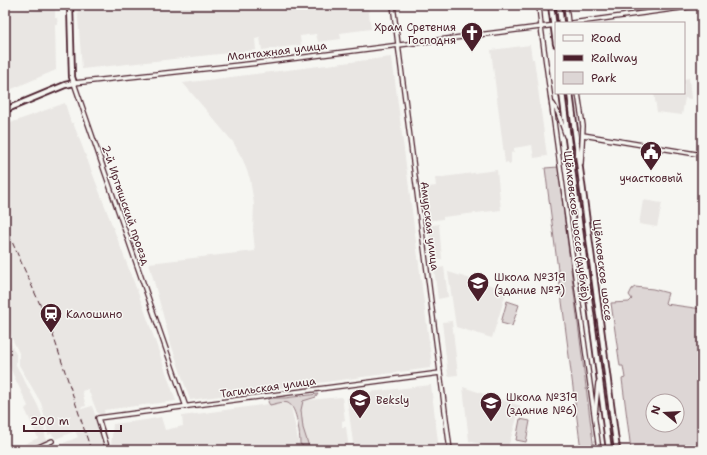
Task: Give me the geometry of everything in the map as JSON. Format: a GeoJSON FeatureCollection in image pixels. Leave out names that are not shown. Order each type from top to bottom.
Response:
{"type":"FeatureCollection","features":[{"type":"Feature","properties":{"kind":"main road","name":"2-й Иртышский проезд"},"geometry":{"type":"LineString","coordinates":[[70,5],[72,78],[74,83]]}},
{"type":"Feature","properties":{"kind":"main road"},"geometry":{"type":"LineString","coordinates":[[551,5],[555,25]]}},
{"type":"Feature","properties":{"kind":"main road"},"geometry":{"type":"LineString","coordinates":[[559,5],[561,22]]}},
{"type":"Feature","properties":{"kind":"main road","name":"Монтажная улица"},"geometry":{"type":"LineString","coordinates":[[5,110],[65,85],[74,83]]}},
{"type":"Feature","properties":{"kind":"main road","name":"Щёлковское шоссе"},"geometry":{"type":"LineString","coordinates":[[562,94],[609,450]]}},
{"type":"Feature","properties":{"kind":"main road","name":"Щёлковское шоссе"},"geometry":{"type":"LineString","coordinates":[[570,94],[617,450]]}},
{"type":"Feature","properties":{"kind":"street","name":"Амурская улица"},"geometry":{"type":"LineString","coordinates":[[393,5],[450,450]]}},
{"type":"Feature","properties":{"kind":"street","name":"Щёлковское шоссе (дублёр)"},"geometry":{"type":"LineString","coordinates":[[539,5],[598,450]]}},
{"type":"Feature","properties":{"kind":"street"},"geometry":{"type":"LineString","coordinates":[[566,5],[568,22]]}},
{"type":"Feature","properties":{"kind":"street"},"geometry":{"type":"LineString","coordinates":[[579,22],[702,5]]}},
{"type":"Feature","properties":{"kind":"street","name":"Монтажная улица"},"geometry":{"type":"LineString","coordinates":[[74,83],[258,63],[555,25]]}},
{"type":"Feature","properties":{"kind":"street","name":"2-й Иртышский проезд"},"geometry":{"type":"LineString","coordinates":[[74,83],[186,407]]}},
{"type":"Feature","properties":{"kind":"street","name":"Щёлковское шоссе (дублёр)"},"geometry":{"type":"LineString","coordinates":[[578,94],[583,126],[581,173]]}},
{"type":"Feature","properties":{"kind":"street"},"geometry":{"type":"LineString","coordinates":[[552,102],[558,113],[569,143]]}},
{"type":"Feature","properties":{"kind":"street"},"geometry":{"type":"LineString","coordinates":[[582,135],[702,155]]}},
{"type":"Feature","properties":{"kind":"street","name":"Тагильская улица"},"geometry":{"type":"LineString","coordinates":[[108,450],[98,418],[440,373]]}},
{"type":"Feature","properties":{"kind":"street"},"geometry":{"type":"LineString","coordinates":[[595,422],[599,373]]}},
{"type":"Feature","properties":{"kind":"street"},"geometry":{"type":"LineString","coordinates":[[32,450],[52,441]]}},
{"type":"Feature","properties":{"kind":"shaded area"},"geometry":{"type":"Polygon","coordinates":[[[77,5],[368,5],[371,29],[340,33],[341,39],[318,42],[316,34],[300,36],[301,45],[262,50],[260,38],[255,39],[256,50],[82,69],[77,5]]]}},
{"type":"Feature","properties":{"kind":"shaded area"},"geometry":{"type":"Polygon","coordinates":[[[55,7],[55,18],[57,18],[58,25],[55,25],[56,70],[5,92],[5,12],[55,7]]]}},
{"type":"Feature","properties":{"kind":"shaded area"},"geometry":{"type":"Polygon","coordinates":[[[530,45],[532,59],[534,59],[547,156],[534,158],[532,145],[514,148],[514,152],[511,153],[511,164],[508,164],[508,162],[505,163],[491,50],[530,45]]]}},
{"type":"Feature","properties":{"kind":"shaded area"},"geometry":{"type":"Polygon","coordinates":[[[391,57],[432,364],[430,368],[190,400],[170,341],[149,263],[255,251],[253,231],[254,204],[250,179],[243,160],[233,142],[183,83],[391,57]]]}},
{"type":"Feature","properties":{"kind":"shaded area"},"geometry":{"type":"Polygon","coordinates":[[[689,78],[691,99],[685,98],[682,115],[657,112],[654,94],[685,94],[685,79],[689,78]]]}},
{"type":"Feature","properties":{"kind":"shaded area"},"geometry":{"type":"Polygon","coordinates":[[[65,103],[71,123],[73,123],[79,138],[143,306],[176,401],[104,410],[105,415],[100,415],[97,412],[88,389],[82,391],[86,406],[81,407],[82,409],[92,406],[104,439],[103,450],[60,450],[59,445],[78,437],[75,431],[56,439],[52,434],[48,435],[41,403],[19,365],[19,353],[5,324],[5,125],[65,103]]]}},
{"type":"Feature","properties":{"kind":"shaded area"},"geometry":{"type":"Polygon","coordinates":[[[497,170],[501,210],[443,217],[443,219],[427,221],[423,188],[436,186],[435,178],[497,170]]]}},
{"type":"Feature","properties":{"kind":"shaded area"},"geometry":{"type":"Polygon","coordinates":[[[643,200],[662,203],[657,227],[639,224],[643,200]]]}},
{"type":"Feature","properties":{"kind":"shaded area"},"geometry":{"type":"Polygon","coordinates":[[[439,224],[442,259],[432,260],[428,226],[439,224]]]}},
{"type":"Feature","properties":{"kind":"shaded area"},"geometry":{"type":"Polygon","coordinates":[[[444,267],[448,297],[438,299],[434,269],[444,267]]]}},
{"type":"Feature","properties":{"kind":"shaded area","name":"Школа №319 (здание №7)"},"geometry":{"type":"Polygon","coordinates":[[[448,272],[507,290],[492,338],[456,327],[448,272]]]}},
{"type":"Feature","properties":{"kind":"shaded area"},"geometry":{"type":"Polygon","coordinates":[[[452,321],[458,375],[448,376],[442,322],[452,321]]]}},
{"type":"Feature","properties":{"kind":"shaded area"},"geometry":{"type":"Polygon","coordinates":[[[5,334],[16,354],[16,365],[43,418],[46,441],[26,450],[11,450],[38,438],[25,409],[28,406],[5,357],[5,334]]]}},
{"type":"Feature","properties":{"kind":"shaded area"},"geometry":{"type":"Polygon","coordinates":[[[431,385],[439,450],[354,450],[347,398],[364,396],[365,398],[370,399],[369,392],[431,385]]]}},
{"type":"Feature","properties":{"kind":"shaded area","name":"Школа №319 (здание №6)"},"geometry":{"type":"Polygon","coordinates":[[[463,387],[521,406],[507,450],[498,450],[469,441],[463,387]]]}},
{"type":"Feature","properties":{"kind":"shaded area"},"geometry":{"type":"Polygon","coordinates":[[[342,397],[345,420],[342,421],[342,427],[346,427],[349,450],[305,450],[296,401],[342,397]]]}},
{"type":"Feature","properties":{"kind":"shaded area"},"geometry":{"type":"Polygon","coordinates":[[[290,401],[300,450],[112,450],[113,424],[161,417],[165,430],[183,426],[182,416],[290,401]]]}},
{"type":"Feature","properties":{"kind":"green space"},"geometry":{"type":"Polygon","coordinates":[[[558,167],[594,450],[581,450],[545,168],[558,167]]]}},
{"type":"Feature","properties":{"kind":"green space"},"geometry":{"type":"Polygon","coordinates":[[[635,287],[653,289],[668,293],[666,304],[702,309],[702,450],[631,450],[622,379],[625,378],[623,366],[620,366],[611,303],[629,302],[632,299],[629,295],[635,287]]]}},
{"type":"Feature","properties":{"kind":"green space"},"geometry":{"type":"Polygon","coordinates":[[[507,301],[519,305],[512,326],[501,323],[507,301]]]}},
{"type":"Feature","properties":{"kind":"green space"},"geometry":{"type":"Polygon","coordinates":[[[318,394],[316,397],[303,401],[301,410],[303,428],[310,450],[304,450],[303,446],[300,444],[296,415],[291,406],[284,402],[270,405],[268,402],[269,399],[272,398],[318,394]]]}},
{"type":"Feature","properties":{"kind":"green space"},"geometry":{"type":"Polygon","coordinates":[[[520,419],[530,421],[526,442],[516,440],[520,419]]]}},
{"type":"Feature","properties":{"kind":"railway"},"geometry":{"type":"LineString","coordinates":[[5,226],[51,329],[91,450]]}},
{"type":"Feature","properties":{"kind":"place","name":"Храм Сретения Господня"},"geometry":{"type":"Point","coordinates":[472,52]}},
{"type":"Feature","properties":{"kind":"place","name":"участковый"},"geometry":{"type":"Point","coordinates":[651,172]}},
{"type":"Feature","properties":{"kind":"place","name":"Школа №319 (здание №7)"},"geometry":{"type":"Point","coordinates":[478,302]}},
{"type":"Feature","properties":{"kind":"place","name":"Калошино"},"geometry":{"type":"Point","coordinates":[51,334]}},
{"type":"Feature","properties":{"kind":"place","name":"Beksly"},"geometry":{"type":"Point","coordinates":[360,420]}},
{"type":"Feature","properties":{"kind":"place","name":"Школа №319 (здание №6)"},"geometry":{"type":"Point","coordinates":[491,422]}}]}
